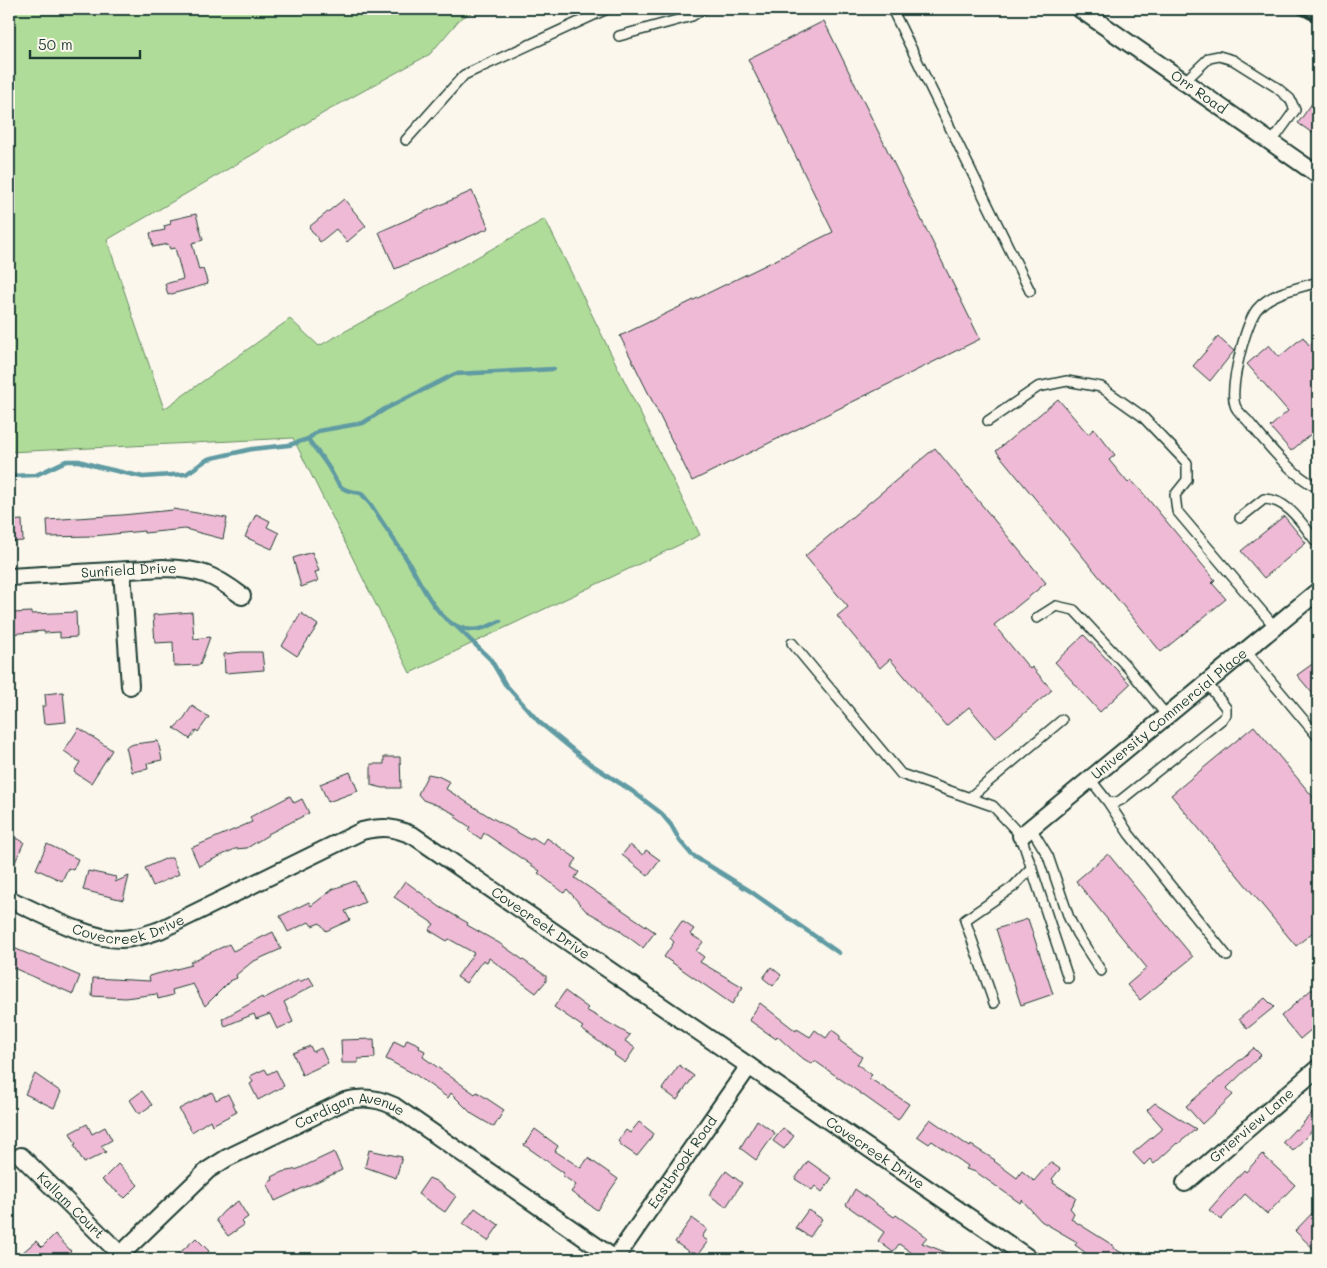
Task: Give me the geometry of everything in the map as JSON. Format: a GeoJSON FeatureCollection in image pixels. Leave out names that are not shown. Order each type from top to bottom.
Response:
{"type":"FeatureCollection","features":[{"type":"Feature","properties":{"kind":"street","name":"Orr Road"},"geometry":{"type":"LineString","coordinates":[[1080,9],[1318,176]]}},
{"type":"Feature","properties":{"kind":"street","name":"Sunfield Drive"},"geometry":{"type":"LineString","coordinates":[[9,577],[162,568],[196,571],[213,576],[242,596]]}},
{"type":"Feature","properties":{"kind":"street"},"geometry":{"type":"LineString","coordinates":[[122,571],[130,686]]}},
{"type":"Feature","properties":{"kind":"street","name":"University Commercial Place"},"geometry":{"type":"LineString","coordinates":[[1026,832],[1318,591]]}},
{"type":"Feature","properties":{"kind":"street","name":"Covecreek Drive"},"geometry":{"type":"LineString","coordinates":[[9,899],[95,936],[123,940],[142,937],[362,832],[377,828],[400,830],[414,836],[1030,1259]]}},
{"type":"Feature","properties":{"kind":"street","name":"Eastbrook Road"},"geometry":{"type":"LineString","coordinates":[[615,1259],[749,1066]]}},
{"type":"Feature","properties":{"kind":"street","name":"Grierview Lane"},"geometry":{"type":"LineString","coordinates":[[1185,1183],[1318,1068]]}},
{"type":"Feature","properties":{"kind":"street","name":"Cardigan Avenue"},"geometry":{"type":"LineString","coordinates":[[118,1257],[208,1170],[227,1158],[345,1101],[362,1098],[378,1100],[394,1106],[615,1259]]}},
{"type":"Feature","properties":{"kind":"street","name":"Kallam Court"},"geometry":{"type":"LineString","coordinates":[[21,1156],[118,1257]]}},
{"type":"Feature","properties":{"kind":"lane"},"geometry":{"type":"LineString","coordinates":[[406,140],[464,75],[607,9]]}},
{"type":"Feature","properties":{"kind":"lane"},"geometry":{"type":"LineString","coordinates":[[619,36],[692,16],[703,9]]}},
{"type":"Feature","properties":{"kind":"lane"},"geometry":{"type":"LineString","coordinates":[[892,9],[1030,291]]}},
{"type":"Feature","properties":{"kind":"lane"},"geometry":{"type":"LineString","coordinates":[[1184,82],[1209,58],[1219,56],[1233,60],[1276,87],[1290,99],[1295,110],[1272,143]]}},
{"type":"Feature","properties":{"kind":"lane"},"geometry":{"type":"LineString","coordinates":[[1318,282],[1269,298],[1257,308],[1244,340],[1234,378],[1235,406],[1270,447],[1307,482],[1318,488]]}},
{"type":"Feature","properties":{"kind":"lane"},"geometry":{"type":"LineString","coordinates":[[988,421],[1038,387],[1067,381],[1101,387],[1142,416],[1187,463],[1187,480],[1175,495],[1177,511],[1275,627]]}},
{"type":"Feature","properties":{"kind":"lane"},"geometry":{"type":"LineString","coordinates":[[1240,518],[1264,499],[1278,500],[1292,511],[1318,544]]}},
{"type":"Feature","properties":{"kind":"lane"},"geometry":{"type":"LineString","coordinates":[[1037,618],[1056,606],[1074,610],[1128,668],[1167,716]]}},
{"type":"Feature","properties":{"kind":"lane"},"geometry":{"type":"LineString","coordinates":[[792,643],[901,774],[993,806],[1026,832],[1048,856],[1069,918],[1101,971]]}},
{"type":"Feature","properties":{"kind":"lane"},"geometry":{"type":"LineString","coordinates":[[1246,651],[1318,737]]}},
{"type":"Feature","properties":{"kind":"lane"},"geometry":{"type":"LineString","coordinates":[[1108,802],[1115,803],[1121,800],[1226,715],[1226,708],[1207,683]]}},
{"type":"Feature","properties":{"kind":"lane"},"geometry":{"type":"LineString","coordinates":[[969,798],[1062,720]]}},
{"type":"Feature","properties":{"kind":"lane"},"geometry":{"type":"LineString","coordinates":[[1090,779],[1108,802],[1128,834],[1226,956]]}},
{"type":"Feature","properties":{"kind":"lane"},"geometry":{"type":"LineString","coordinates":[[1026,832],[1032,867],[1068,978]]}},
{"type":"Feature","properties":{"kind":"lane"},"geometry":{"type":"LineString","coordinates":[[994,1003],[965,920],[1013,887],[1032,867]]}},
{"type":"Feature","properties":{"kind":"green space"},"geometry":{"type":"Polygon","coordinates":[[[9,9],[478,9],[460,19],[430,54],[327,111],[107,240],[164,409],[290,319],[319,346],[545,219],[700,535],[410,673],[293,438],[9,452],[9,9]]]}},
{"type":"Feature","properties":{"kind":"building"},"geometry":{"type":"Polygon","coordinates":[[[824,21],[980,339],[692,481],[620,336],[833,232],[748,59],[824,21]]]}},
{"type":"Feature","properties":{"kind":"building"},"geometry":{"type":"Polygon","coordinates":[[[1318,95],[1318,137],[1298,123],[1318,95]]]}},
{"type":"Feature","properties":{"kind":"building"},"geometry":{"type":"Polygon","coordinates":[[[472,191],[489,228],[395,269],[379,232],[472,191]]]}},
{"type":"Feature","properties":{"kind":"building"},"geometry":{"type":"Polygon","coordinates":[[[344,199],[366,226],[347,242],[336,229],[320,242],[309,227],[344,199]]]}},
{"type":"Feature","properties":{"kind":"building"},"geometry":{"type":"Polygon","coordinates":[[[196,214],[203,240],[192,243],[199,270],[203,269],[208,284],[168,295],[165,284],[183,279],[175,248],[170,249],[168,244],[153,247],[150,233],[165,230],[164,226],[171,224],[170,220],[196,214]]]}},
{"type":"Feature","properties":{"kind":"building"},"geometry":{"type":"Polygon","coordinates":[[[1218,337],[1234,351],[1210,381],[1193,366],[1218,337]]]}},
{"type":"Feature","properties":{"kind":"building"},"geometry":{"type":"Polygon","coordinates":[[[1303,337],[1309,345],[1318,337],[1318,428],[1291,451],[1270,427],[1288,411],[1247,364],[1269,345],[1279,357],[1303,337]]]}},
{"type":"Feature","properties":{"kind":"building"},"geometry":{"type":"Polygon","coordinates":[[[1058,399],[1088,434],[1094,429],[1115,455],[1109,460],[1128,483],[1131,480],[1143,493],[1215,580],[1212,583],[1226,599],[1161,652],[996,451],[1058,399]]]}},
{"type":"Feature","properties":{"kind":"building"},"geometry":{"type":"Polygon","coordinates":[[[935,448],[1046,583],[994,625],[1030,669],[1032,667],[1052,690],[995,738],[969,707],[946,726],[890,659],[880,668],[837,616],[848,607],[805,556],[935,448]]]}},
{"type":"Feature","properties":{"kind":"building"},"geometry":{"type":"Polygon","coordinates":[[[173,509],[227,518],[223,539],[185,529],[93,536],[48,537],[47,520],[122,515],[173,509]]]}},
{"type":"Feature","properties":{"kind":"building"},"geometry":{"type":"Polygon","coordinates":[[[256,514],[270,521],[267,527],[279,533],[272,549],[245,537],[256,514]]]}},
{"type":"Feature","properties":{"kind":"building"},"geometry":{"type":"Polygon","coordinates":[[[1284,516],[1306,543],[1264,578],[1241,551],[1284,516]]]}},
{"type":"Feature","properties":{"kind":"building"},"geometry":{"type":"Polygon","coordinates":[[[22,520],[23,541],[9,542],[9,521],[22,520]]]}},
{"type":"Feature","properties":{"kind":"building"},"geometry":{"type":"Polygon","coordinates":[[[312,552],[319,571],[315,572],[318,581],[301,587],[293,558],[312,552]]]}},
{"type":"Feature","properties":{"kind":"building"},"geometry":{"type":"Polygon","coordinates":[[[31,612],[31,614],[76,612],[77,637],[60,638],[60,632],[44,633],[44,631],[9,634],[9,616],[13,615],[13,613],[31,612]]]}},
{"type":"Feature","properties":{"kind":"building"},"geometry":{"type":"Polygon","coordinates":[[[192,612],[194,639],[210,637],[200,665],[174,666],[173,642],[155,643],[153,615],[192,612]]]}},
{"type":"Feature","properties":{"kind":"building"},"geometry":{"type":"Polygon","coordinates":[[[301,613],[318,625],[297,656],[282,646],[301,613]]]}},
{"type":"Feature","properties":{"kind":"building"},"geometry":{"type":"Polygon","coordinates":[[[1084,635],[1130,684],[1100,712],[1055,662],[1084,635]]]}},
{"type":"Feature","properties":{"kind":"building"},"geometry":{"type":"Polygon","coordinates":[[[262,652],[264,670],[225,673],[224,654],[262,652]]]}},
{"type":"Feature","properties":{"kind":"building"},"geometry":{"type":"Polygon","coordinates":[[[1318,660],[1318,700],[1297,675],[1318,660]]]}},
{"type":"Feature","properties":{"kind":"building"},"geometry":{"type":"Polygon","coordinates":[[[63,692],[66,722],[44,724],[42,706],[46,706],[45,694],[63,692]]]}},
{"type":"Feature","properties":{"kind":"building"},"geometry":{"type":"Polygon","coordinates":[[[192,706],[209,717],[190,739],[174,728],[182,721],[192,706]]]}},
{"type":"Feature","properties":{"kind":"building"},"geometry":{"type":"Polygon","coordinates":[[[1254,726],[1318,803],[1318,928],[1296,946],[1171,795],[1254,726]]]}},
{"type":"Feature","properties":{"kind":"building"},"geometry":{"type":"Polygon","coordinates":[[[79,728],[112,750],[91,783],[74,772],[80,762],[64,751],[79,728]]]}},
{"type":"Feature","properties":{"kind":"building"},"geometry":{"type":"Polygon","coordinates":[[[158,741],[162,760],[147,763],[148,769],[132,772],[126,747],[158,741]]]}},
{"type":"Feature","properties":{"kind":"building"},"geometry":{"type":"Polygon","coordinates":[[[384,757],[400,757],[401,788],[383,788],[371,785],[371,764],[384,764],[384,757]]]}},
{"type":"Feature","properties":{"kind":"building"},"geometry":{"type":"Polygon","coordinates":[[[350,772],[358,791],[328,802],[320,784],[350,772]]]}},
{"type":"Feature","properties":{"kind":"building"},"geometry":{"type":"Polygon","coordinates":[[[428,774],[438,776],[450,782],[446,789],[487,815],[531,840],[532,837],[543,844],[547,838],[577,859],[571,867],[579,872],[575,878],[655,932],[643,948],[620,930],[586,911],[567,889],[564,893],[538,873],[540,871],[484,833],[481,839],[468,830],[470,827],[455,817],[457,815],[423,800],[418,794],[428,774]]]}},
{"type":"Feature","properties":{"kind":"building"},"geometry":{"type":"Polygon","coordinates":[[[290,796],[294,803],[302,799],[309,813],[268,834],[247,848],[235,849],[199,866],[191,848],[252,822],[250,817],[290,796]]]}},
{"type":"Feature","properties":{"kind":"building"},"geometry":{"type":"Polygon","coordinates":[[[9,835],[24,842],[9,876],[9,835]]]}},
{"type":"Feature","properties":{"kind":"building"},"geometry":{"type":"Polygon","coordinates":[[[47,844],[78,859],[73,870],[68,868],[62,881],[36,869],[47,844]]]}},
{"type":"Feature","properties":{"kind":"building"},"geometry":{"type":"Polygon","coordinates":[[[630,845],[643,855],[646,850],[660,860],[648,876],[622,855],[630,845]]]}},
{"type":"Feature","properties":{"kind":"building"},"geometry":{"type":"Polygon","coordinates":[[[1108,854],[1193,957],[1140,1000],[1127,985],[1147,968],[1076,881],[1108,854]]]}},
{"type":"Feature","properties":{"kind":"building"},"geometry":{"type":"Polygon","coordinates":[[[167,858],[172,858],[179,874],[153,886],[145,868],[167,858]]]}},
{"type":"Feature","properties":{"kind":"building"},"geometry":{"type":"Polygon","coordinates":[[[88,871],[116,877],[115,882],[129,876],[123,900],[83,890],[88,871]]]}},
{"type":"Feature","properties":{"kind":"building"},"geometry":{"type":"Polygon","coordinates":[[[355,881],[365,902],[345,911],[350,920],[326,931],[320,923],[312,926],[309,922],[288,932],[280,916],[309,902],[311,906],[333,889],[355,881]]]}},
{"type":"Feature","properties":{"kind":"building"},"geometry":{"type":"Polygon","coordinates":[[[405,881],[440,907],[499,943],[546,976],[546,981],[536,993],[489,958],[487,962],[483,960],[466,983],[457,977],[474,953],[449,939],[447,941],[429,930],[434,924],[394,897],[405,881]]]}},
{"type":"Feature","properties":{"kind":"building"},"geometry":{"type":"Polygon","coordinates":[[[1028,919],[1053,994],[1021,1005],[996,929],[1028,919]]]}},
{"type":"Feature","properties":{"kind":"building"},"geometry":{"type":"Polygon","coordinates":[[[682,921],[694,929],[690,934],[703,942],[696,951],[704,957],[700,962],[743,987],[732,1004],[664,957],[674,942],[670,938],[682,921]]]}},
{"type":"Feature","properties":{"kind":"building"},"geometry":{"type":"Polygon","coordinates":[[[273,932],[281,949],[252,962],[205,1006],[193,984],[172,990],[173,995],[158,999],[157,994],[125,998],[92,996],[93,978],[150,981],[149,976],[192,965],[190,962],[229,944],[233,951],[273,932]]]}},
{"type":"Feature","properties":{"kind":"building"},"geometry":{"type":"Polygon","coordinates":[[[9,946],[80,976],[73,994],[9,966],[9,946]]]}},
{"type":"Feature","properties":{"kind":"building"},"geometry":{"type":"Polygon","coordinates":[[[771,967],[781,975],[773,986],[763,978],[771,967]]]}},
{"type":"Feature","properties":{"kind":"building"},"geometry":{"type":"Polygon","coordinates":[[[309,977],[314,985],[284,1002],[293,1022],[277,1029],[270,1014],[256,1019],[254,1014],[225,1026],[222,1019],[262,997],[263,999],[299,980],[300,982],[309,977]]]}},
{"type":"Feature","properties":{"kind":"building"},"geometry":{"type":"Polygon","coordinates":[[[1312,989],[1318,997],[1318,1024],[1300,1039],[1281,1016],[1312,989]]]}},
{"type":"Feature","properties":{"kind":"building"},"geometry":{"type":"Polygon","coordinates":[[[565,991],[588,1008],[586,1010],[630,1035],[625,1041],[635,1048],[625,1063],[614,1055],[615,1053],[581,1029],[583,1027],[554,1007],[565,991]]]}},
{"type":"Feature","properties":{"kind":"building"},"geometry":{"type":"Polygon","coordinates":[[[1265,998],[1274,1007],[1247,1029],[1239,1019],[1265,998]]]}},
{"type":"Feature","properties":{"kind":"building"},"geometry":{"type":"Polygon","coordinates":[[[760,1003],[796,1031],[797,1029],[810,1037],[815,1030],[826,1038],[832,1030],[840,1036],[840,1041],[862,1057],[857,1064],[872,1075],[869,1078],[909,1104],[898,1120],[815,1061],[812,1064],[799,1056],[777,1036],[776,1039],[749,1020],[760,1003]]]}},
{"type":"Feature","properties":{"kind":"building"},"geometry":{"type":"Polygon","coordinates":[[[374,1039],[375,1058],[358,1059],[358,1063],[342,1063],[341,1040],[374,1039]]]}},
{"type":"Feature","properties":{"kind":"building"},"geometry":{"type":"Polygon","coordinates":[[[407,1039],[420,1045],[419,1048],[425,1051],[423,1057],[475,1094],[477,1092],[504,1110],[494,1127],[472,1114],[451,1093],[448,1098],[416,1075],[386,1059],[394,1041],[404,1046],[407,1039]]]}},
{"type":"Feature","properties":{"kind":"building"},"geometry":{"type":"Polygon","coordinates":[[[310,1046],[313,1052],[321,1048],[328,1063],[302,1075],[293,1053],[310,1046]]]}},
{"type":"Feature","properties":{"kind":"building"},"geometry":{"type":"Polygon","coordinates":[[[1254,1048],[1261,1055],[1227,1088],[1233,1095],[1202,1124],[1186,1106],[1254,1048]]]}},
{"type":"Feature","properties":{"kind":"building"},"geometry":{"type":"Polygon","coordinates":[[[679,1065],[694,1076],[677,1100],[662,1089],[679,1065]]]}},
{"type":"Feature","properties":{"kind":"building"},"geometry":{"type":"Polygon","coordinates":[[[265,1069],[268,1074],[276,1070],[284,1086],[258,1100],[250,1084],[253,1082],[250,1076],[265,1069]]]}},
{"type":"Feature","properties":{"kind":"building"},"geometry":{"type":"Polygon","coordinates":[[[35,1074],[61,1092],[54,1108],[25,1094],[35,1074]]]}},
{"type":"Feature","properties":{"kind":"building"},"geometry":{"type":"Polygon","coordinates":[[[142,1091],[152,1105],[139,1114],[130,1100],[142,1091]]]}},
{"type":"Feature","properties":{"kind":"building"},"geometry":{"type":"Polygon","coordinates":[[[212,1092],[216,1100],[228,1094],[237,1112],[212,1125],[210,1120],[192,1132],[179,1109],[212,1092]]]}},
{"type":"Feature","properties":{"kind":"building"},"geometry":{"type":"Polygon","coordinates":[[[1155,1103],[1196,1129],[1154,1164],[1150,1159],[1144,1165],[1133,1153],[1163,1128],[1147,1110],[1155,1103]]]}},
{"type":"Feature","properties":{"kind":"building"},"geometry":{"type":"Polygon","coordinates":[[[1318,1106],[1318,1124],[1293,1151],[1283,1142],[1295,1129],[1297,1130],[1318,1106]]]}},
{"type":"Feature","properties":{"kind":"building"},"geometry":{"type":"Polygon","coordinates":[[[930,1119],[970,1147],[971,1145],[995,1160],[1017,1178],[1022,1171],[1034,1181],[1050,1162],[1060,1169],[1052,1179],[1053,1183],[1076,1198],[1070,1208],[1074,1213],[1071,1219],[1114,1246],[1113,1248],[1133,1259],[1094,1259],[1075,1245],[1077,1242],[1041,1221],[1022,1200],[1020,1203],[976,1172],[966,1169],[968,1166],[932,1141],[929,1144],[917,1136],[930,1119]]]}},
{"type":"Feature","properties":{"kind":"building"},"geometry":{"type":"Polygon","coordinates":[[[757,1120],[775,1133],[756,1160],[740,1148],[757,1120]]]}},
{"type":"Feature","properties":{"kind":"building"},"geometry":{"type":"Polygon","coordinates":[[[639,1122],[653,1133],[650,1140],[637,1156],[618,1141],[626,1130],[630,1133],[639,1122]]]}},
{"type":"Feature","properties":{"kind":"building"},"geometry":{"type":"Polygon","coordinates":[[[87,1124],[92,1134],[105,1127],[112,1140],[101,1146],[106,1152],[84,1163],[70,1133],[87,1124]]]}},
{"type":"Feature","properties":{"kind":"building"},"geometry":{"type":"Polygon","coordinates":[[[783,1128],[794,1136],[784,1149],[773,1141],[783,1128]]]}},
{"type":"Feature","properties":{"kind":"building"},"geometry":{"type":"Polygon","coordinates":[[[535,1129],[558,1146],[555,1151],[581,1168],[588,1158],[618,1179],[597,1210],[571,1192],[576,1185],[562,1175],[564,1173],[524,1145],[535,1129]]]}},
{"type":"Feature","properties":{"kind":"building"},"geometry":{"type":"Polygon","coordinates":[[[369,1150],[402,1157],[396,1178],[365,1167],[369,1150]]]}},
{"type":"Feature","properties":{"kind":"building"},"geometry":{"type":"Polygon","coordinates":[[[334,1152],[342,1170],[275,1201],[267,1183],[273,1180],[272,1177],[282,1172],[298,1169],[334,1152]]]}},
{"type":"Feature","properties":{"kind":"building"},"geometry":{"type":"Polygon","coordinates":[[[1262,1154],[1295,1185],[1267,1214],[1245,1194],[1221,1220],[1209,1210],[1244,1170],[1246,1172],[1262,1154]]]}},
{"type":"Feature","properties":{"kind":"building"},"geometry":{"type":"Polygon","coordinates":[[[808,1161],[832,1178],[822,1192],[815,1186],[812,1190],[795,1179],[808,1161]]]}},
{"type":"Feature","properties":{"kind":"building"},"geometry":{"type":"Polygon","coordinates":[[[118,1164],[138,1185],[125,1198],[102,1180],[118,1164]]]}},
{"type":"Feature","properties":{"kind":"building"},"geometry":{"type":"Polygon","coordinates":[[[726,1171],[742,1183],[726,1207],[709,1195],[726,1171]]]}},
{"type":"Feature","properties":{"kind":"building"},"geometry":{"type":"Polygon","coordinates":[[[429,1178],[456,1196],[445,1212],[418,1194],[429,1178]]]}},
{"type":"Feature","properties":{"kind":"building"},"geometry":{"type":"Polygon","coordinates":[[[855,1189],[894,1217],[896,1215],[927,1237],[922,1243],[963,1259],[921,1259],[899,1244],[893,1252],[878,1241],[884,1232],[846,1205],[855,1189]]]}},
{"type":"Feature","properties":{"kind":"building"},"geometry":{"type":"Polygon","coordinates":[[[238,1201],[248,1217],[241,1222],[244,1225],[228,1236],[216,1220],[224,1211],[238,1201]]]}},
{"type":"Feature","properties":{"kind":"building"},"geometry":{"type":"Polygon","coordinates":[[[1318,1207],[1318,1253],[1295,1231],[1318,1207]]]}},
{"type":"Feature","properties":{"kind":"building"},"geometry":{"type":"Polygon","coordinates":[[[475,1208],[499,1225],[488,1241],[463,1224],[475,1208]]]}},
{"type":"Feature","properties":{"kind":"building"},"geometry":{"type":"Polygon","coordinates":[[[808,1210],[822,1219],[810,1237],[795,1228],[808,1210]]]}},
{"type":"Feature","properties":{"kind":"building"},"geometry":{"type":"Polygon","coordinates":[[[692,1218],[707,1229],[702,1237],[708,1241],[696,1257],[675,1242],[692,1218]]]}},
{"type":"Feature","properties":{"kind":"building"},"geometry":{"type":"Polygon","coordinates":[[[55,1234],[71,1251],[62,1259],[28,1259],[22,1253],[36,1241],[42,1247],[55,1234]]]}},
{"type":"Feature","properties":{"kind":"building"},"geometry":{"type":"Polygon","coordinates":[[[196,1238],[209,1251],[201,1259],[173,1259],[196,1238]]]}},
{"type":"Feature","properties":{"kind":"waterway"},"geometry":{"type":"LineString","coordinates":[[9,476],[36,475],[66,461],[79,461],[143,477],[186,474],[208,459],[252,449],[289,445],[308,439],[318,431],[363,423],[385,409],[455,374],[554,369]]}},
{"type":"Feature","properties":{"kind":"waterway"},"geometry":{"type":"LineString","coordinates":[[308,439],[327,464],[340,486],[343,489],[361,493],[371,505],[408,561],[429,598],[443,616],[451,623],[470,630],[485,628],[500,621]]}},
{"type":"Feature","properties":{"kind":"waterway"},"geometry":{"type":"LineString","coordinates":[[455,625],[491,660],[505,684],[539,722],[589,763],[632,791],[661,813],[692,855],[750,891],[839,953]]}},
{"type":"Feature","properties":{"kind":"railway"},"geometry":{"type":"LineString","coordinates":[[1293,9],[1318,22]]}}]}
